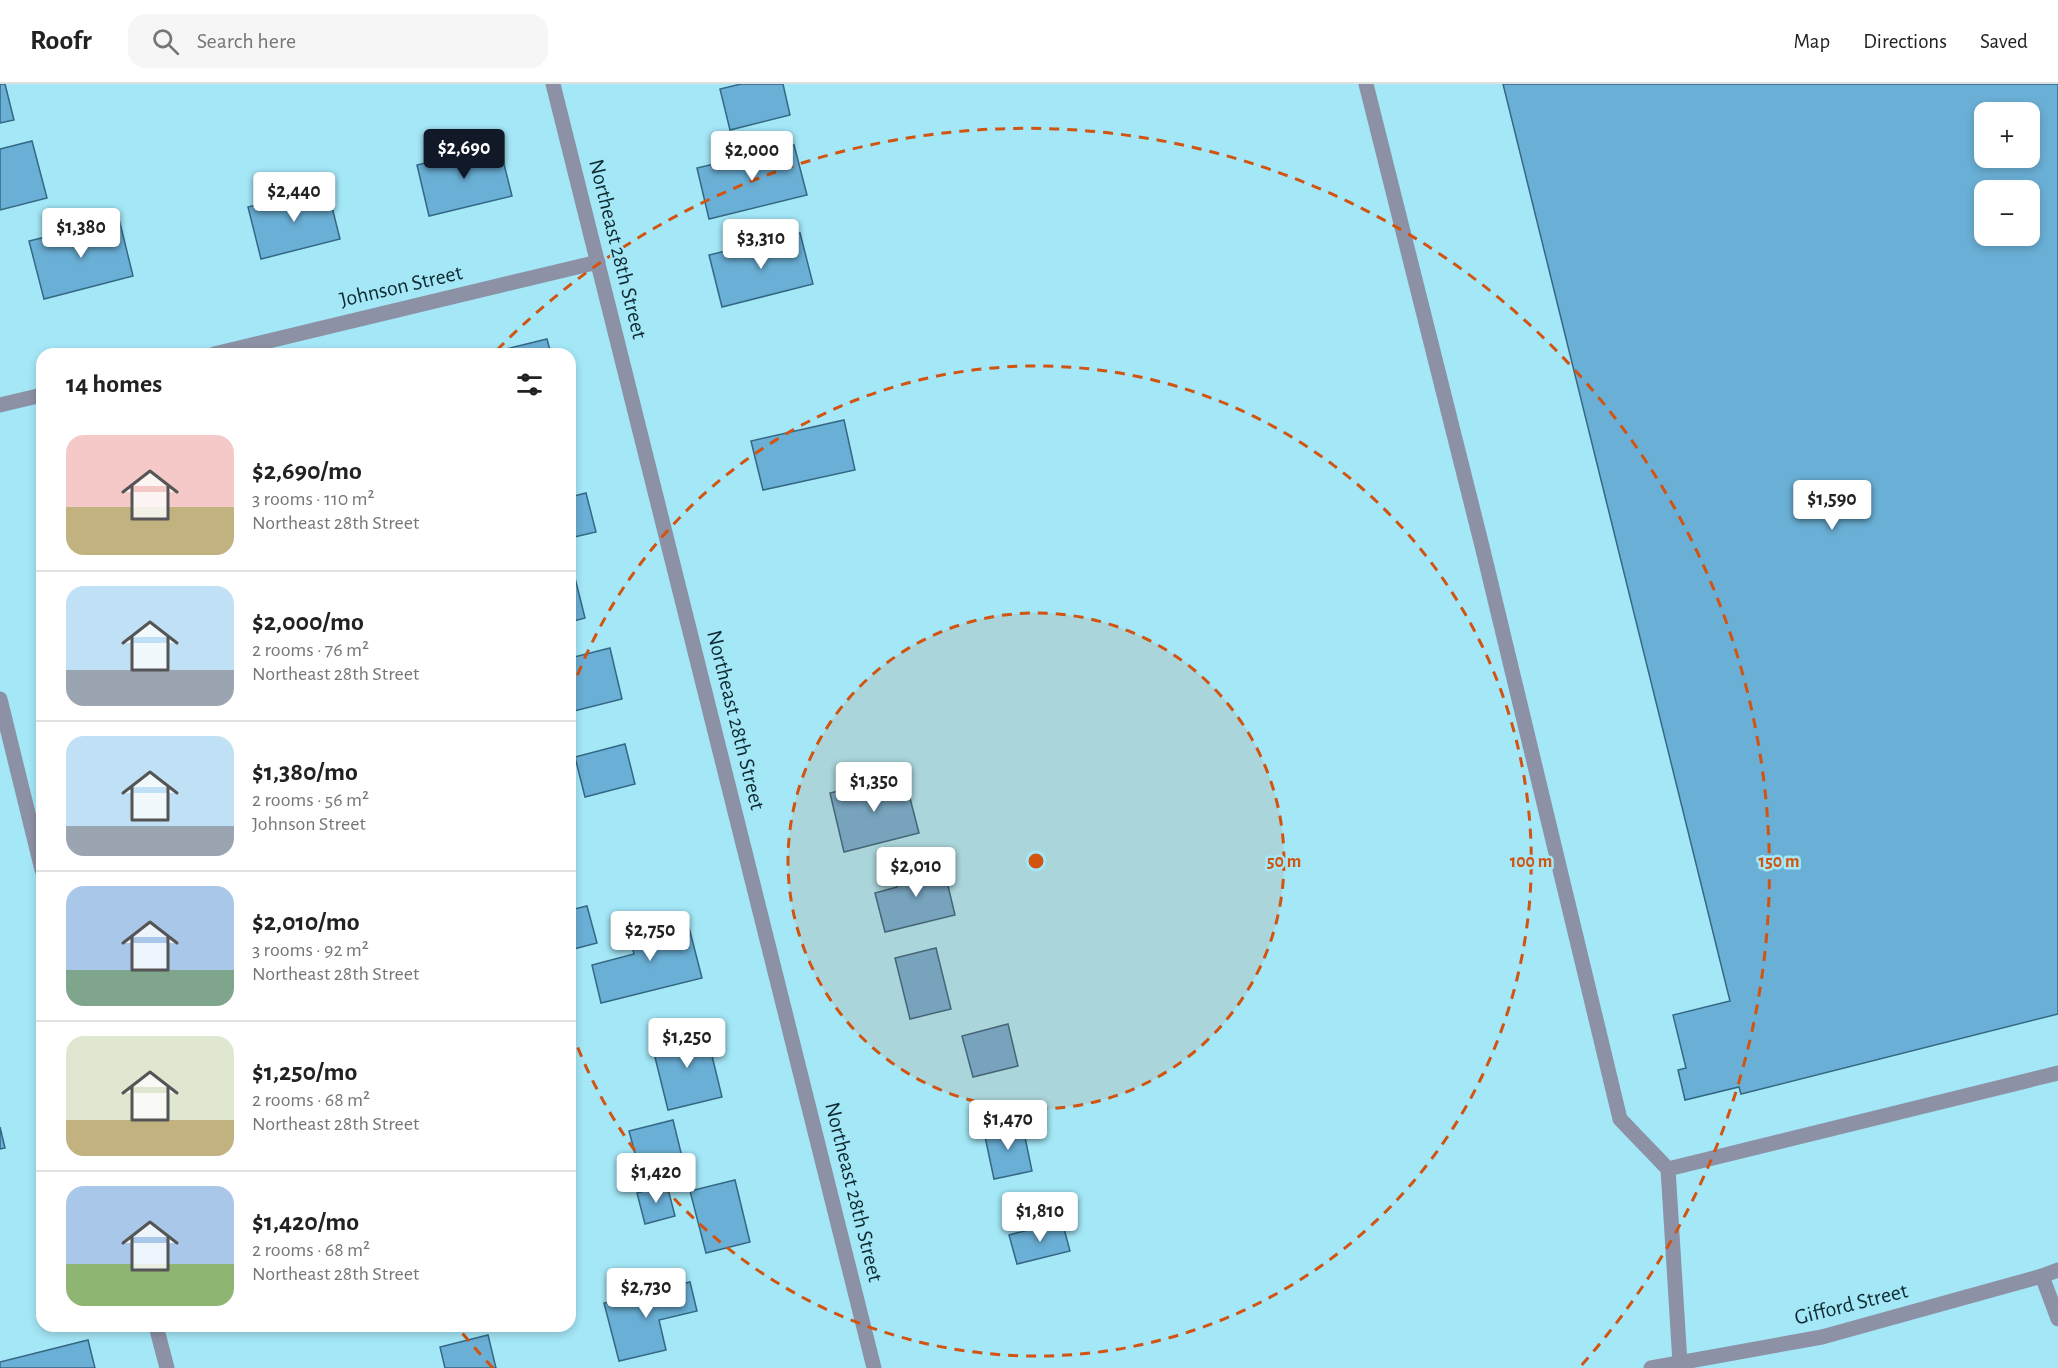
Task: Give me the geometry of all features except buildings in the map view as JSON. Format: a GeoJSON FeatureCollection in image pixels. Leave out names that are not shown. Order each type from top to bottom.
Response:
{"type":"FeatureCollection","features":[{"type":"Feature","properties":{"kind":"street","name":"Northeast 28th Street"},"geometry":{"type":"LineString","coordinates":[[553,84],[874,1368]]}},
{"type":"Feature","properties":{"kind":"street"},"geometry":{"type":"LineString","coordinates":[[1366,84],[1482,546],[1620,1119],[1668,1169],[1680,1363]]}},
{"type":"Feature","properties":{"kind":"street","name":"Johnson Street"},"geometry":{"type":"LineString","coordinates":[[239,348],[598,262]]}},
{"type":"Feature","properties":{"kind":"street"},"geometry":{"type":"LineString","coordinates":[[0,405],[36,396]]}},
{"type":"Feature","properties":{"kind":"street"},"geometry":{"type":"LineString","coordinates":[[0,699],[36,846]]}},
{"type":"Feature","properties":{"kind":"street"},"geometry":{"type":"LineString","coordinates":[[1668,1169],[2058,1073]]}},
{"type":"Feature","properties":{"kind":"street","name":"Gifford Street"},"geometry":{"type":"LineString","coordinates":[[1651,1368],[1822,1337],[2058,1270]]}},
{"type":"Feature","properties":{"kind":"street"},"geometry":{"type":"LineString","coordinates":[[2042,1276],[2058,1319]]}},
{"type":"Feature","properties":{"kind":"street"},"geometry":{"type":"LineString","coordinates":[[158,1332],[167,1368]]}}]}
